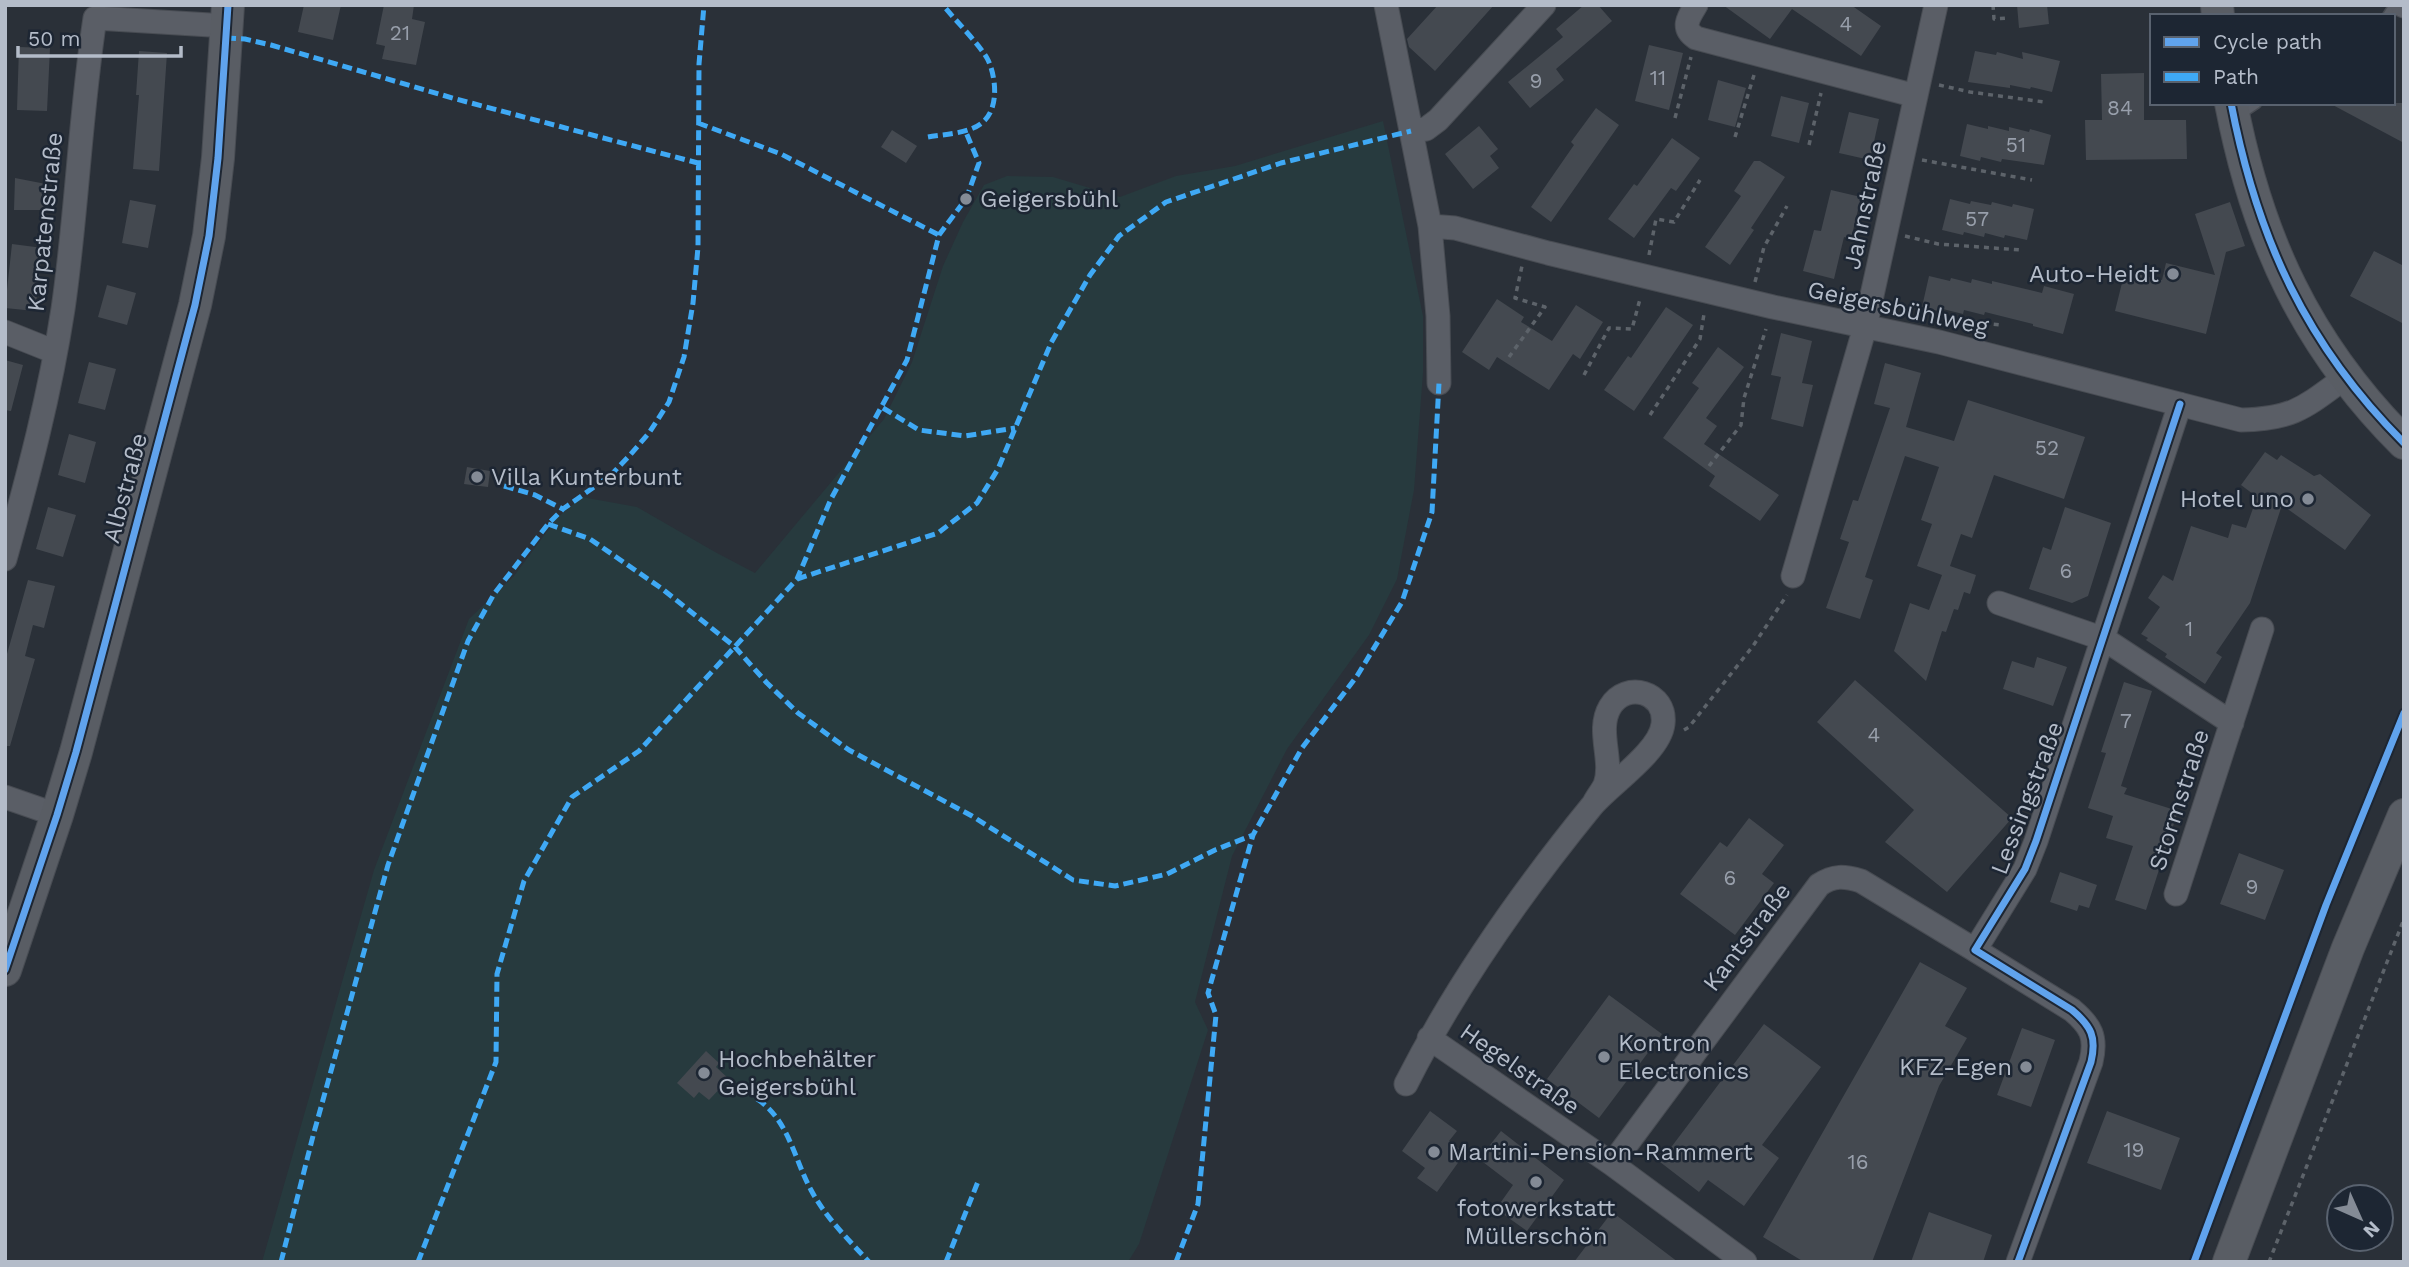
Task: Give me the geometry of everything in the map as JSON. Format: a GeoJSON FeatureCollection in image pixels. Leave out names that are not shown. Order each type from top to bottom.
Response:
{"type":"FeatureCollection","features":[{"type":"Feature","properties":{"kind":"street"},"geometry":{"type":"LineString","coordinates":[[1386,5],[1430,226],[1438,316],[1439,383]]}},
{"type":"Feature","properties":{"kind":"street"},"geometry":{"type":"LineString","coordinates":[[1410,131],[1426,129],[1438,120],[1544,5]]}},
{"type":"Feature","properties":{"kind":"street"},"geometry":{"type":"LineString","coordinates":[[1696,5],[1686,26],[1689,33],[1696,38],[1826,74],[1918,88]]}},
{"type":"Feature","properties":{"kind":"street","name":"Jahnstraße"},"geometry":{"type":"LineString","coordinates":[[1793,576],[1865,327],[1936,5]]}},
{"type":"Feature","properties":{"kind":"street","name":"Karpatenstraße"},"geometry":{"type":"LineString","coordinates":[[5,559],[45,403],[55,352],[68,271],[95,18],[228,15]]}},
{"type":"Feature","properties":{"kind":"street","name":"Albstraße"},"geometry":{"type":"LineString","coordinates":[[5,970],[57,815],[195,305],[209,236],[217,171],[228,15]]}},
{"type":"Feature","properties":{"kind":"street"},"geometry":{"type":"LineString","coordinates":[[2240,108],[2248,176],[2274,253],[2305,316],[2346,377],[2404,443]]}},
{"type":"Feature","properties":{"kind":"street","name":"Geigersbühlweg"},"geometry":{"type":"LineString","coordinates":[[1430,226],[1455,228],[1773,307],[1939,342],[2241,420],[2287,415],[2301,409],[2346,377]]}},
{"type":"Feature","properties":{"kind":"street"},"geometry":{"type":"LineString","coordinates":[[5,332],[55,352]]}},
{"type":"Feature","properties":{"kind":"street","name":"Lessingstraße"},"geometry":{"type":"LineString","coordinates":[[1975,950],[2025,869],[2104,639],[2180,404]]}},
{"type":"Feature","properties":{"kind":"street"},"geometry":{"type":"LineString","coordinates":[[1999,603],[2104,639]]}},
{"type":"Feature","properties":{"kind":"street","name":"Stormstraße"},"geometry":{"type":"LineString","coordinates":[[2176,894],[2262,629]]}},
{"type":"Feature","properties":{"kind":"street","name":"Stormstraße"},"geometry":{"type":"LineString","coordinates":[[2104,639],[2232,723]]}},
{"type":"Feature","properties":{"kind":"street","name":"Hegelstraße"},"geometry":{"type":"LineString","coordinates":[[1594,803],[1640,760],[1663,727],[1661,708],[1647,694],[1633,691],[1625,693],[1612,704],[1605,726],[1605,785],[1487,946],[1429,1038],[1612,1164],[1745,1262]]}},
{"type":"Feature","properties":{"kind":"street"},"geometry":{"type":"LineString","coordinates":[[5,797],[57,815]]}},
{"type":"Feature","properties":{"kind":"street"},"geometry":{"type":"LineString","coordinates":[[2229,1262],[2339,973],[2404,815]]}},
{"type":"Feature","properties":{"kind":"street","name":"Kantstraße"},"geometry":{"type":"LineString","coordinates":[[1612,1164],[1819,884],[1831,877],[1845,876],[1861,881],[1975,950]]}},
{"type":"Feature","properties":{"kind":"street"},"geometry":{"type":"LineString","coordinates":[[1975,950],[2072,1010],[2085,1021],[2093,1035],[2094,1050],[2091,1062],[2018,1262]]}},
{"type":"Feature","properties":{"kind":"street"},"geometry":{"type":"LineString","coordinates":[[1406,1084],[1429,1038]]}},
{"type":"Feature","properties":{"kind":"path"},"geometry":{"type":"LineString","coordinates":[[1993,5],[1994,19],[2009,18]]}},
{"type":"Feature","properties":{"kind":"path"},"geometry":{"type":"LineString","coordinates":[[1675,118],[1696,38]]}},
{"type":"Feature","properties":{"kind":"path"},"geometry":{"type":"LineString","coordinates":[[1735,137],[1760,56]]}},
{"type":"Feature","properties":{"kind":"path"},"geometry":{"type":"LineString","coordinates":[[1809,145],[1826,74]]}},
{"type":"Feature","properties":{"kind":"path"},"geometry":{"type":"LineString","coordinates":[[1918,88],[2044,102]]}},
{"type":"Feature","properties":{"kind":"path"},"geometry":{"type":"LineString","coordinates":[[1903,157],[2032,180]]}},
{"type":"Feature","properties":{"kind":"path"},"geometry":{"type":"LineString","coordinates":[[1584,375],[1609,328],[1632,329],[1638,274],[1649,255],[1656,219],[1674,222],[1700,180]]}},
{"type":"Feature","properties":{"kind":"path"},"geometry":{"type":"LineString","coordinates":[[1749,301],[1765,247],[1787,206]]}},
{"type":"Feature","properties":{"kind":"path"},"geometry":{"type":"LineString","coordinates":[[1886,232],[1938,244],[2021,250]]}},
{"type":"Feature","properties":{"kind":"path"},"geometry":{"type":"LineString","coordinates":[[1509,357],[1545,307],[1515,298],[1526,247]]}},
{"type":"Feature","properties":{"kind":"path"},"geometry":{"type":"LineString","coordinates":[[1650,415],[1700,339],[1707,291]]}},
{"type":"Feature","properties":{"kind":"path"},"geometry":{"type":"LineString","coordinates":[[1709,466],[1741,425],[1744,398],[1773,307]]}},
{"type":"Feature","properties":{"kind":"path"},"geometry":{"type":"LineString","coordinates":[[1663,727],[1676,734],[1689,727],[1754,646],[1787,596],[1793,576]]}},
{"type":"Feature","properties":{"kind":"path"},"geometry":{"type":"LineString","coordinates":[[2194,1262],[2326,905],[2404,713]]}},
{"type":"Feature","properties":{"kind":"path"},"geometry":{"type":"LineString","coordinates":[[2269,1262],[2404,919]]}},
{"type":"Feature","properties":{"kind":"green space"},"geometry":{"type":"Polygon","coordinates":[[[1383,121],[1423,316],[1423,373],[1414,490],[1397,579],[1369,635],[1287,749],[1232,856],[1195,1002],[1208,1030],[1139,1244],[1128,1262],[262,1262],[374,870],[469,619],[514,576],[557,518],[582,497],[637,507],[755,573],[884,419],[912,362],[943,266],[984,185],[1007,176],[1053,177],[1120,197],[1176,176],[1235,166],[1383,121]]]}},
{"type":"Feature","properties":{"kind":"building"},"geometry":{"type":"Polygon","coordinates":[[[304,5],[341,5],[333,40],[298,32],[304,5]]]}},
{"type":"Feature","properties":{"kind":"building"},"geometry":{"type":"Polygon","coordinates":[[[384,5],[414,5],[412,19],[425,22],[416,65],[382,59],[385,46],[376,44],[384,5]]]}},
{"type":"Feature","properties":{"kind":"building"},"geometry":{"type":"Polygon","coordinates":[[[1438,5],[1494,5],[1435,71],[1409,47],[1407,39],[1438,5]]]}},
{"type":"Feature","properties":{"kind":"building"},"geometry":{"type":"Polygon","coordinates":[[[1584,5],[1598,5],[1612,21],[1556,69],[1564,80],[1530,108],[1508,82],[1563,37],[1556,29],[1584,5]]]}},
{"type":"Feature","properties":{"kind":"building"},"geometry":{"type":"Polygon","coordinates":[[[1723,5],[1851,5],[1881,26],[1861,56],[1792,9],[1770,39],[1723,5]]]}},
{"type":"Feature","properties":{"kind":"building"},"geometry":{"type":"Polygon","coordinates":[[[2017,5],[2047,5],[2049,24],[2019,28],[2017,5]]]}},
{"type":"Feature","properties":{"kind":"building"},"geometry":{"type":"Polygon","coordinates":[[[1649,45],[1683,53],[1669,110],[1635,101],[1649,45]]]}},
{"type":"Feature","properties":{"kind":"building"},"geometry":{"type":"Polygon","coordinates":[[[19,47],[50,48],[47,111],[17,110],[19,47]]]}},
{"type":"Feature","properties":{"kind":"building"},"geometry":{"type":"Polygon","coordinates":[[[139,51],[167,53],[159,171],[133,169],[139,95],[136,95],[139,51]]]}},
{"type":"Feature","properties":{"kind":"building"},"geometry":{"type":"Polygon","coordinates":[[[1975,51],[1996,55],[1997,52],[2023,59],[2022,52],[2060,61],[2052,92],[2031,87],[2010,85],[2010,88],[1968,82],[1975,51]]]}},
{"type":"Feature","properties":{"kind":"building"},"geometry":{"type":"Polygon","coordinates":[[[2144,73],[2144,120],[2186,120],[2187,159],[2086,160],[2085,120],[2102,120],[2101,74],[2144,73]]]}},
{"type":"Feature","properties":{"kind":"building"},"geometry":{"type":"Polygon","coordinates":[[[1718,80],[1746,88],[1735,127],[1708,120],[1718,80]]]}},
{"type":"Feature","properties":{"kind":"building"},"geometry":{"type":"Polygon","coordinates":[[[1781,96],[1809,103],[1799,143],[1771,136],[1781,96]]]}},
{"type":"Feature","properties":{"kind":"building"},"geometry":{"type":"Polygon","coordinates":[[[2404,103],[2404,143],[2333,105],[2404,103]]]}},
{"type":"Feature","properties":{"kind":"building"},"geometry":{"type":"Polygon","coordinates":[[[1596,108],[1619,125],[1551,222],[1531,207],[1574,145],[1571,142],[1596,108]]]}},
{"type":"Feature","properties":{"kind":"building"},"geometry":{"type":"Polygon","coordinates":[[[1849,112],[1879,119],[1870,160],[1839,153],[1849,112]]]}},
{"type":"Feature","properties":{"kind":"building"},"geometry":{"type":"Polygon","coordinates":[[[1967,124],[2009,131],[2009,127],[2029,132],[2030,129],[2051,135],[2044,165],[2002,159],[2001,162],[1981,157],[1980,161],[1960,156],[1967,124]]]}},
{"type":"Feature","properties":{"kind":"building"},"geometry":{"type":"Polygon","coordinates":[[[1479,126],[1498,149],[1490,156],[1499,168],[1473,189],[1445,154],[1479,126]]]}},
{"type":"Feature","properties":{"kind":"building"},"geometry":{"type":"Polygon","coordinates":[[[892,130],[917,146],[906,163],[881,147],[892,130]]]}},
{"type":"Feature","properties":{"kind":"building"},"geometry":{"type":"Polygon","coordinates":[[[1672,138],[1700,158],[1676,191],[1671,188],[1634,238],[1608,219],[1634,184],[1637,186],[1672,138]]]}},
{"type":"Feature","properties":{"kind":"building"},"geometry":{"type":"Polygon","coordinates":[[[1754,161],[1760,161],[1785,177],[1730,265],[1705,247],[1741,196],[1734,191],[1754,161]]]}},
{"type":"Feature","properties":{"kind":"building"},"geometry":{"type":"Polygon","coordinates":[[[15,178],[46,184],[46,210],[14,210],[15,178]]]}},
{"type":"Feature","properties":{"kind":"building"},"geometry":{"type":"Polygon","coordinates":[[[1831,190],[1861,197],[1851,239],[1844,237],[1834,279],[1803,271],[1814,230],[1821,231],[1831,190]]]}},
{"type":"Feature","properties":{"kind":"building"},"geometry":{"type":"Polygon","coordinates":[[[1950,199],[1970,204],[1971,201],[1991,205],[1992,202],[2034,209],[2027,240],[1985,233],[1984,237],[1964,232],[1963,235],[1942,230],[1950,199]]]}},
{"type":"Feature","properties":{"kind":"building"},"geometry":{"type":"Polygon","coordinates":[[[130,200],[156,205],[148,248],[122,243],[130,200]]]}},
{"type":"Feature","properties":{"kind":"building"},"geometry":{"type":"Polygon","coordinates":[[[2230,202],[2245,246],[2226,252],[2206,334],[2115,311],[2125,271],[2162,280],[2166,263],[2215,275],[2195,214],[2230,202]]]}},
{"type":"Feature","properties":{"kind":"building"},"geometry":{"type":"Polygon","coordinates":[[[12,244],[43,248],[35,311],[5,308],[12,244]]]}},
{"type":"Feature","properties":{"kind":"building"},"geometry":{"type":"Polygon","coordinates":[[[2374,251],[2404,266],[2404,324],[2350,296],[2374,251]]]}},
{"type":"Feature","properties":{"kind":"building"},"geometry":{"type":"Polygon","coordinates":[[[1929,276],[1971,283],[1972,279],[1992,284],[1992,281],[2042,293],[2044,286],[2074,294],[2063,334],[1985,312],[1984,315],[1964,310],[1963,314],[1922,307],[1929,276]]]}},
{"type":"Feature","properties":{"kind":"building"},"geometry":{"type":"Polygon","coordinates":[[[107,285],[136,293],[127,325],[98,317],[107,285]]]}},
{"type":"Feature","properties":{"kind":"building"},"geometry":{"type":"Polygon","coordinates":[[[1497,299],[1524,317],[1521,322],[1552,341],[1576,305],[1603,322],[1580,359],[1573,354],[1549,390],[1497,357],[1489,370],[1462,352],[1497,299]]]}},
{"type":"Feature","properties":{"kind":"building"},"geometry":{"type":"Polygon","coordinates":[[[1666,307],[1693,325],[1634,411],[1604,390],[1628,356],[1631,358],[1666,307]]]}},
{"type":"Feature","properties":{"kind":"building"},"geometry":{"type":"Polygon","coordinates":[[[1781,333],[1812,341],[1802,383],[1813,385],[1803,427],[1771,419],[1781,377],[1771,375],[1781,333]]]}},
{"type":"Feature","properties":{"kind":"building"},"geometry":{"type":"Polygon","coordinates":[[[1718,347],[1744,367],[1706,418],[1717,426],[1704,444],[1779,495],[1760,521],[1709,486],[1715,476],[1663,438],[1699,388],[1692,383],[1718,347]]]}},
{"type":"Feature","properties":{"kind":"building"},"geometry":{"type":"Polygon","coordinates":[[[5,360],[23,365],[11,411],[5,410],[5,360]]]}},
{"type":"Feature","properties":{"kind":"building"},"geometry":{"type":"Polygon","coordinates":[[[89,362],[116,369],[105,410],[78,403],[89,362]]]}},
{"type":"Feature","properties":{"kind":"building"},"geometry":{"type":"Polygon","coordinates":[[[1885,363],[1921,373],[1906,427],[1954,441],[1968,400],[2085,437],[2064,499],[1994,475],[1972,538],[1961,534],[1950,566],[1976,575],[1970,594],[1964,592],[1958,610],[1954,609],[1946,632],[1942,631],[1926,681],[1894,651],[1910,603],[1929,610],[1942,575],[1917,566],[1932,524],[1921,520],[1939,467],[1905,456],[1865,577],[1873,580],[1860,619],[1826,608],[1849,542],[1840,539],[1853,500],[1858,501],[1890,408],[1874,404],[1885,363]]]}},
{"type":"Feature","properties":{"kind":"building"},"geometry":{"type":"Polygon","coordinates":[[[69,434],[96,442],[85,483],[58,475],[69,434]]]}},
{"type":"Feature","properties":{"kind":"building"},"geometry":{"type":"Polygon","coordinates":[[[2265,452],[2277,460],[2281,455],[2314,476],[2320,474],[2371,515],[2345,550],[2282,505],[2250,603],[2216,653],[2222,657],[2205,684],[2165,657],[2167,654],[2141,634],[2160,607],[2148,598],[2163,575],[2173,581],[2191,526],[2228,538],[2232,524],[2246,528],[2257,497],[2241,485],[2265,452]]]}},
{"type":"Feature","properties":{"kind":"building","name":"Villa Kunterbunt"},"geometry":{"type":"Polygon","coordinates":[[[467,467],[490,471],[488,487],[464,484],[467,467]]]}},
{"type":"Feature","properties":{"kind":"building"},"geometry":{"type":"Polygon","coordinates":[[[48,507],[76,515],[63,557],[36,549],[48,507]]]}},
{"type":"Feature","properties":{"kind":"building"},"geometry":{"type":"Polygon","coordinates":[[[2065,507],[2111,523],[2088,596],[2072,603],[2029,589],[2043,547],[2051,550],[2065,507]]]}},
{"type":"Feature","properties":{"kind":"building"},"geometry":{"type":"Polygon","coordinates":[[[28,580],[55,586],[44,628],[33,625],[25,656],[35,659],[10,746],[5,746],[5,661],[28,580]]]}},
{"type":"Feature","properties":{"kind":"building"},"geometry":{"type":"Polygon","coordinates":[[[2037,657],[2067,667],[2053,706],[2003,689],[2012,661],[2034,668],[2037,657]]]}},
{"type":"Feature","properties":{"kind":"building"},"geometry":{"type":"Polygon","coordinates":[[[1855,680],[2012,818],[1947,892],[1885,842],[1914,810],[1817,722],[1855,680]]]}},
{"type":"Feature","properties":{"kind":"building"},"geometry":{"type":"Polygon","coordinates":[[[2124,682],[2152,691],[2121,786],[2127,788],[2124,794],[2178,811],[2146,910],[2115,900],[2133,846],[2106,838],[2113,816],[2088,808],[2106,753],[2101,752],[2124,682]]]}},
{"type":"Feature","properties":{"kind":"building"},"geometry":{"type":"Polygon","coordinates":[[[1749,818],[1784,845],[1762,874],[1774,883],[1735,935],[1680,894],[1720,842],[1727,847],[1749,818]]]}},
{"type":"Feature","properties":{"kind":"building"},"geometry":{"type":"Polygon","coordinates":[[[2239,853],[2284,870],[2265,920],[2220,904],[2239,853]]]}},
{"type":"Feature","properties":{"kind":"building"},"geometry":{"type":"Polygon","coordinates":[[[2060,872],[2097,885],[2089,908],[2079,905],[2077,911],[2050,902],[2060,872]]]}},
{"type":"Feature","properties":{"kind":"building"},"geometry":{"type":"Polygon","coordinates":[[[1920,962],[1967,988],[1945,1026],[1967,1038],[1939,1086],[1872,1262],[1804,1262],[1763,1237],[1920,962]]]}},
{"type":"Feature","properties":{"kind":"building","name":"Kontron Electronics"},"geometry":{"type":"Polygon","coordinates":[[[1609,995],[1662,1034],[1599,1118],[1547,1079],[1609,995]]]}},
{"type":"Feature","properties":{"kind":"building"},"geometry":{"type":"Polygon","coordinates":[[[1764,1024],[1821,1067],[1762,1145],[1779,1158],[1744,1206],[1708,1180],[1699,1192],[1660,1162],[1764,1024]]]}},
{"type":"Feature","properties":{"kind":"building","name":"KFZ-Egen"},"geometry":{"type":"Polygon","coordinates":[[[2022,1028],[2055,1040],[2031,1107],[1997,1095],[2022,1028]]]}},
{"type":"Feature","properties":{"kind":"building","name":"Hochbehälter Geigersbühl"},"geometry":{"type":"Polygon","coordinates":[[[706,1051],[719,1063],[716,1067],[729,1079],[709,1100],[699,1092],[694,1098],[677,1083],[706,1051]]]}},
{"type":"Feature","properties":{"kind":"building","name":"Martini-Pension-Rammert"},"geometry":{"type":"Polygon","coordinates":[[[1430,1111],[1457,1131],[1449,1141],[1465,1153],[1437,1192],[1417,1178],[1425,1168],[1402,1151],[1430,1111]]]}},
{"type":"Feature","properties":{"kind":"building"},"geometry":{"type":"Polygon","coordinates":[[[2107,1111],[2180,1138],[2161,1190],[2087,1163],[2107,1111]]]}},
{"type":"Feature","properties":{"kind":"building","name":"fotowerkstatt Müllerschön"},"geometry":{"type":"Polygon","coordinates":[[[1501,1131],[1564,1180],[1527,1231],[1496,1209],[1513,1185],[1479,1159],[1501,1131]]]}},
{"type":"Feature","properties":{"kind":"building"},"geometry":{"type":"Polygon","coordinates":[[[1612,1212],[1678,1262],[1574,1262],[1612,1212]]]}},
{"type":"Feature","properties":{"kind":"building"},"geometry":{"type":"Polygon","coordinates":[[[1929,1212],[1992,1235],[1983,1262],[1911,1262],[1929,1212]]]}},
{"type":"Feature","properties":{"kind":"marked path"},"geometry":{"type":"LineString","coordinates":[[281,1262],[388,865],[468,641],[494,594],[548,524],[563,509],[611,475],[649,433],[669,402],[684,357],[693,303],[698,247],[699,64],[704,5]]}},
{"type":"Feature","properties":{"kind":"marked path"},"geometry":{"type":"LineString","coordinates":[[928,137],[965,131],[979,125],[989,115],[995,92],[993,75],[985,54],[943,5]]}},
{"type":"Feature","properties":{"kind":"marked path"},"geometry":{"type":"LineString","coordinates":[[226,38],[271,45],[456,99],[698,163]]}},
{"type":"Feature","properties":{"kind":"marked path"},"geometry":{"type":"LineString","coordinates":[[698,123],[781,154],[939,235]]}},
{"type":"Feature","properties":{"kind":"marked path"},"geometry":{"type":"LineString","coordinates":[[418,1262],[496,1062],[497,974],[524,881],[572,797],[639,751],[797,579],[831,499],[907,360],[939,235],[966,199],[979,163],[965,130]]}},
{"type":"Feature","properties":{"kind":"marked path"},"geometry":{"type":"LineString","coordinates":[[797,579],[938,533],[977,503],[998,469],[1051,343],[1090,275],[1119,236],[1166,202],[1281,163],[1411,131]]}},
{"type":"Feature","properties":{"kind":"marked path"},"geometry":{"type":"LineString","coordinates":[[1176,1262],[1198,1204],[1216,1015],[1208,993],[1253,835],[1302,748],[1357,676],[1402,602],[1432,512],[1439,383]]}},
{"type":"Feature","properties":{"kind":"marked path"},"geometry":{"type":"LineString","coordinates":[[883,408],[919,430],[965,436],[1015,428]]}},
{"type":"Feature","properties":{"kind":"marked path"},"geometry":{"type":"LineString","coordinates":[[504,486],[535,495],[563,509]]}},
{"type":"Feature","properties":{"kind":"marked path"},"geometry":{"type":"LineString","coordinates":[[548,524],[590,539],[661,588],[734,646],[798,713],[849,750],[972,816],[1073,880],[1115,886],[1167,874],[1253,835]]}},
{"type":"Feature","properties":{"kind":"marked path"},"geometry":{"type":"LineString","coordinates":[[757,1099],[768,1108],[784,1129],[805,1178],[823,1210],[869,1262]]}},
{"type":"Feature","properties":{"kind":"marked path"},"geometry":{"type":"LineString","coordinates":[[946,1262],[979,1179]]}},
{"type":"Feature","properties":{"kind":"cycle path"},"geometry":{"type":"LineString","coordinates":[[5,970],[76,752],[195,305],[209,236],[218,158],[228,5]]}},
{"type":"Feature","properties":{"kind":"cycle path"},"geometry":{"type":"LineString","coordinates":[[2231,105],[2255,199],[2290,287],[2339,368],[2369,406],[2404,443]]}},
{"type":"Feature","properties":{"kind":"cycle path"},"geometry":{"type":"LineString","coordinates":[[2018,1262],[2091,1062],[2093,1039],[2084,1021],[2072,1010],[1975,950],[2025,869],[2036,841],[2180,404]]}},
{"type":"Feature","properties":{"kind":"cycle path"},"geometry":{"type":"LineString","coordinates":[[2194,1262],[2326,905],[2404,713]]}},
{"type":"Feature","properties":{"kind":"place","name":"Geigersbühl"},"geometry":{"type":"Point","coordinates":[966,199]}},
{"type":"Feature","properties":{"kind":"place","name":"Auto-Heidt"},"geometry":{"type":"Point","coordinates":[2173,274]}},
{"type":"Feature","properties":{"kind":"place","name":"Villa Kunterbunt"},"geometry":{"type":"Point","coordinates":[477,477]}},
{"type":"Feature","properties":{"kind":"place","name":"Hotel uno"},"geometry":{"type":"Point","coordinates":[2308,499]}},
{"type":"Feature","properties":{"kind":"place","name":"Kontron Electronics"},"geometry":{"type":"Point","coordinates":[1604,1057]}},
{"type":"Feature","properties":{"kind":"place","name":"KFZ-Egen"},"geometry":{"type":"Point","coordinates":[2026,1067]}},
{"type":"Feature","properties":{"kind":"place","name":"Hochbehälter Geigersbühl"},"geometry":{"type":"Point","coordinates":[704,1073]}},
{"type":"Feature","properties":{"kind":"place","name":"Martini-Pension-Rammert"},"geometry":{"type":"Point","coordinates":[1434,1152]}},
{"type":"Feature","properties":{"kind":"place","name":"fotowerkstatt Müllerschön"},"geometry":{"type":"Point","coordinates":[1536,1182]}}]}
